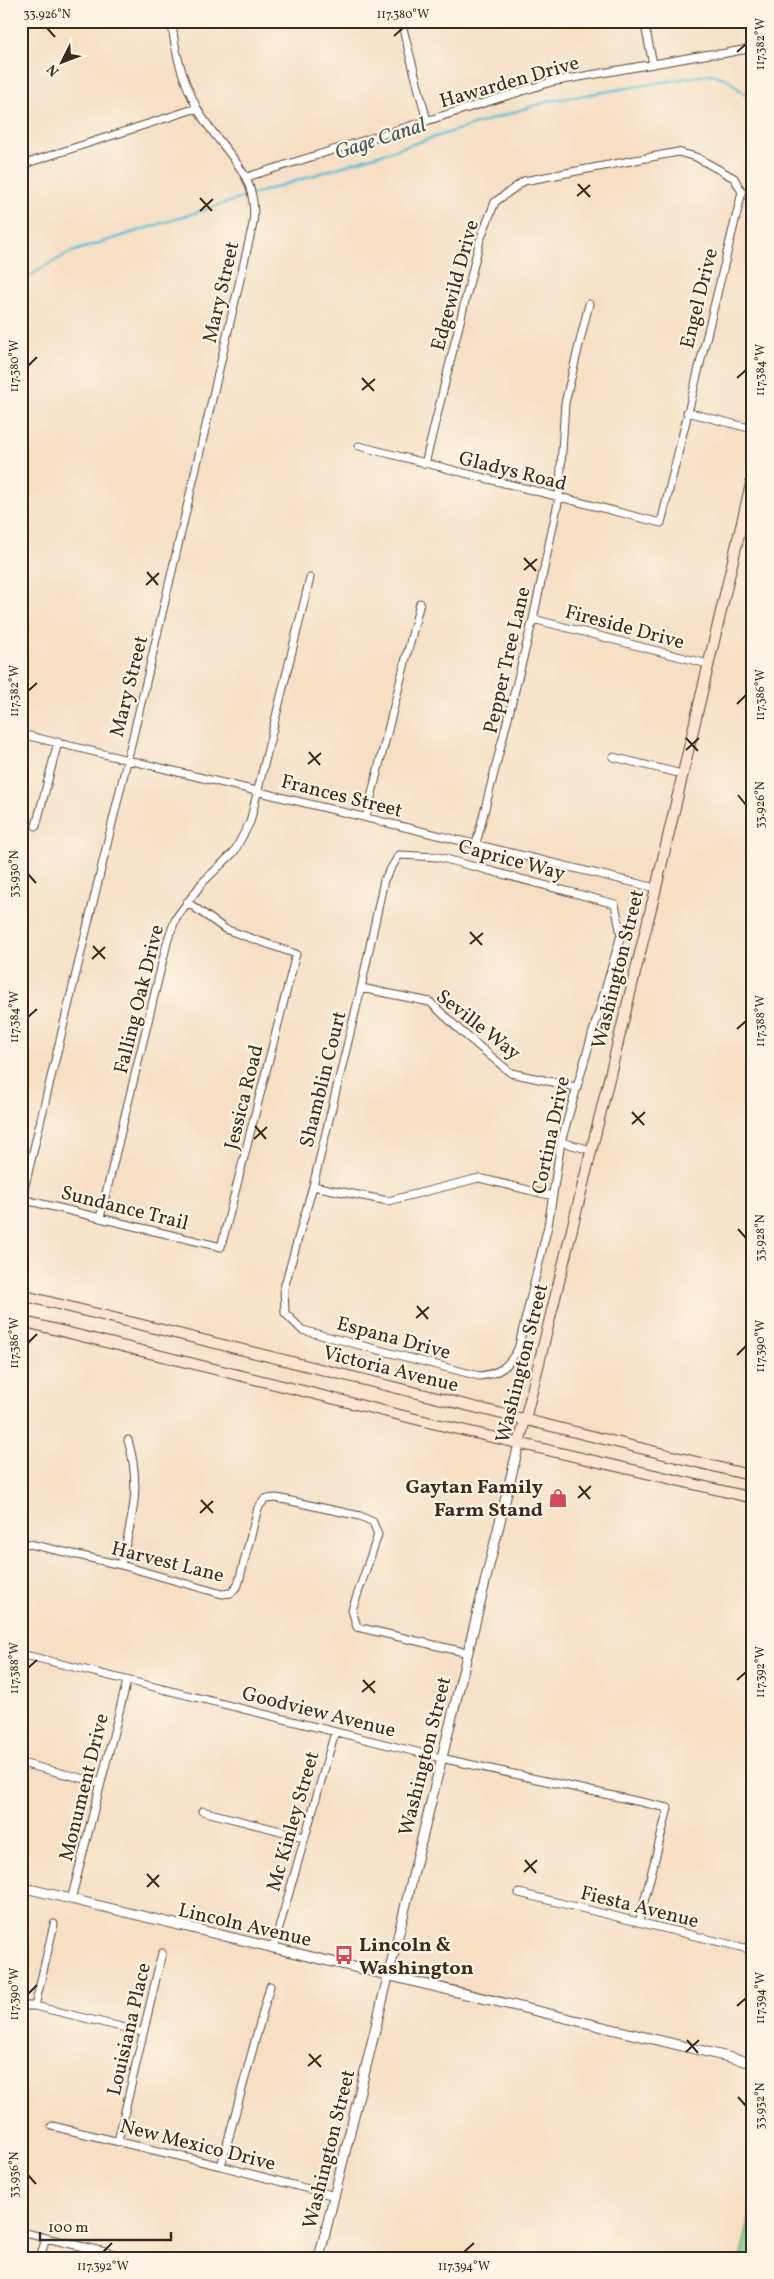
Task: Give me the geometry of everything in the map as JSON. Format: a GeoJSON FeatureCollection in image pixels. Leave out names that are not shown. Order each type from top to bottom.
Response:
{"type":"FeatureCollection","features":[{"type":"Feature","properties":{"kind":"main road","name":"Washington Street"},"geometry":{"type":"LineString","coordinates":[[519,1444],[656,888],[753,475]]}},
{"type":"Feature","properties":{"kind":"main road","name":"Victoria Avenue"},"geometry":{"type":"LineString","coordinates":[[21,1295],[753,1476]]}},
{"type":"Feature","properties":{"kind":"main road"},"geometry":{"type":"LineString","coordinates":[[21,1321],[519,1444],[753,1498]]}},
{"type":"Feature","properties":{"kind":"street"},"geometry":{"type":"LineString","coordinates":[[172,21],[173,40],[182,73],[197,108],[247,177]]}},
{"type":"Feature","properties":{"kind":"street"},"geometry":{"type":"LineString","coordinates":[[401,21],[427,121]]}},
{"type":"Feature","properties":{"kind":"street"},"geometry":{"type":"LineString","coordinates":[[644,21],[653,64]]}},
{"type":"Feature","properties":{"kind":"street","name":"Hawarden Drive"},"geometry":{"type":"LineString","coordinates":[[247,177],[551,82],[753,48]]}},
{"type":"Feature","properties":{"kind":"street"},"geometry":{"type":"LineString","coordinates":[[21,165],[197,108]]}},
{"type":"Feature","properties":{"kind":"street","name":"Edgewild Drive"},"geometry":{"type":"LineString","coordinates":[[425,464],[480,240],[495,202],[524,181],[678,152],[696,157],[734,178],[742,192]]}},
{"type":"Feature","properties":{"kind":"street","name":"Mary Street"},"geometry":{"type":"LineString","coordinates":[[21,1200],[253,224],[254,201],[247,177]]}},
{"type":"Feature","properties":{"kind":"street","name":"Engel Drive"},"geometry":{"type":"LineString","coordinates":[[661,523],[742,192]]}},
{"type":"Feature","properties":{"kind":"street","name":"Pepper Tree Lane"},"geometry":{"type":"LineString","coordinates":[[476,844],[533,618],[559,498],[565,403],[589,304]]}},
{"type":"Feature","properties":{"kind":"street"},"geometry":{"type":"LineString","coordinates":[[687,412],[753,429]]}},
{"type":"Feature","properties":{"kind":"street","name":"Gladys Road"},"geometry":{"type":"LineString","coordinates":[[359,446],[661,523]]}},
{"type":"Feature","properties":{"kind":"street","name":"Falling Oak Drive"},"geometry":{"type":"LineString","coordinates":[[100,1218],[168,939],[176,918],[187,902],[202,883],[218,870],[239,844],[250,822],[310,578]]}},
{"type":"Feature","properties":{"kind":"street"},"geometry":{"type":"LineString","coordinates":[[366,817],[420,603]]}},
{"type":"Feature","properties":{"kind":"street","name":"Fireside Drive"},"geometry":{"type":"LineString","coordinates":[[533,618],[708,664]]}},
{"type":"Feature","properties":{"kind":"street","name":"Frances Street"},"geometry":{"type":"LineString","coordinates":[[21,734],[656,888]]}},
{"type":"Feature","properties":{"kind":"street"},"geometry":{"type":"LineString","coordinates":[[36,826],[58,742]]}},
{"type":"Feature","properties":{"kind":"street"},"geometry":{"type":"LineString","coordinates":[[613,757],[682,774]]}},
{"type":"Feature","properties":{"kind":"street","name":"Caprice Way"},"geometry":{"type":"LineString","coordinates":[[399,855],[438,857],[615,904]]}},
{"type":"Feature","properties":{"kind":"street","name":"Shamblin Court"},"geometry":{"type":"LineString","coordinates":[[285,1313],[284,1288],[313,1186],[361,988],[384,880],[399,855]]}},
{"type":"Feature","properties":{"kind":"street","name":"Jessica Road"},"geometry":{"type":"LineString","coordinates":[[187,902],[225,929],[296,954],[221,1247]]}},
{"type":"Feature","properties":{"kind":"street","name":"Cortina Drive"},"geometry":{"type":"LineString","coordinates":[[502,1370],[510,1362],[518,1349],[548,1226],[561,1142],[621,935],[615,904]]}},
{"type":"Feature","properties":{"kind":"street","name":"Seville Way"},"geometry":{"type":"LineString","coordinates":[[361,988],[430,1002],[463,1033],[511,1073],[576,1087]]}},
{"type":"Feature","properties":{"kind":"street"},"geometry":{"type":"LineString","coordinates":[[561,1142],[590,1150]]}},
{"type":"Feature","properties":{"kind":"street"},"geometry":{"type":"LineString","coordinates":[[313,1186],[388,1201],[479,1178],[553,1196]]}},
{"type":"Feature","properties":{"kind":"street","name":"Sundance Trail"},"geometry":{"type":"LineString","coordinates":[[21,1200],[221,1247]]}},
{"type":"Feature","properties":{"kind":"street","name":"Espana Drive"},"geometry":{"type":"LineString","coordinates":[[285,1313],[302,1330],[479,1376],[491,1375],[502,1370]]}},
{"type":"Feature","properties":{"kind":"street"},"geometry":{"type":"LineString","coordinates":[[120,1565],[134,1510],[136,1484],[128,1440]]}},
{"type":"Feature","properties":{"kind":"street","name":"Washington Street"},"geometry":{"type":"LineString","coordinates":[[319,2258],[519,1444]]}},
{"type":"Feature","properties":{"kind":"street","name":"Harvest Lane"},"geometry":{"type":"LineString","coordinates":[[21,1542],[120,1565],[222,1594],[231,1592],[238,1586],[258,1508],[265,1500],[277,1498],[360,1516],[373,1522],[378,1534],[352,1610],[358,1628],[468,1653]]}},
{"type":"Feature","properties":{"kind":"street","name":"Goodview Avenue"},"geometry":{"type":"LineString","coordinates":[[21,1654],[441,1758],[668,1808],[639,1922]]}},
{"type":"Feature","properties":{"kind":"street","name":"Monument Drive"},"geometry":{"type":"LineString","coordinates":[[71,1900],[127,1681]]}},
{"type":"Feature","properties":{"kind":"street","name":"Mc Kinley Street"},"geometry":{"type":"LineString","coordinates":[[273,1949],[335,1732]]}},
{"type":"Feature","properties":{"kind":"street"},"geometry":{"type":"LineString","coordinates":[[21,1763],[101,1783]]}},
{"type":"Feature","properties":{"kind":"street"},"geometry":{"type":"LineString","coordinates":[[202,1811],[304,1837]]}},
{"type":"Feature","properties":{"kind":"street","name":"Lincoln Avenue"},"geometry":{"type":"LineString","coordinates":[[21,1887],[753,2064]]}},
{"type":"Feature","properties":{"kind":"street","name":"Fiesta Avenue"},"geometry":{"type":"LineString","coordinates":[[519,1893],[753,1950]]}},
{"type":"Feature","properties":{"kind":"street"},"geometry":{"type":"LineString","coordinates":[[35,2006],[54,1924]]}},
{"type":"Feature","properties":{"kind":"street","name":"Louisiana Place"},"geometry":{"type":"LineString","coordinates":[[118,2141],[162,1953]]}},
{"type":"Feature","properties":{"kind":"street"},"geometry":{"type":"LineString","coordinates":[[221,2166],[270,1986]]}},
{"type":"Feature","properties":{"kind":"street"},"geometry":{"type":"LineString","coordinates":[[21,2006],[35,2006],[142,2032]]}},
{"type":"Feature","properties":{"kind":"street","name":"New Mexico Drive"},"geometry":{"type":"LineString","coordinates":[[52,2126],[221,2166],[335,2196]]}},
{"type":"Feature","properties":{"kind":"street"},"geometry":{"type":"LineString","coordinates":[[21,2232],[130,2258]]}},
{"type":"Feature","properties":{"kind":"street"},"geometry":{"type":"LineString","coordinates":[[40,2258],[46,2238]]}},
{"type":"Feature","properties":{"kind":"green space"},"geometry":{"type":"Polygon","coordinates":[[[753,2215],[753,2258],[740,2258],[750,2216],[753,2215]]]}},
{"type":"Feature","properties":{"kind":"waterway","name":"Gage Canal"},"geometry":{"type":"LineString","coordinates":[[21,283],[40,269],[71,252],[549,101],[711,74],[727,79],[753,101]]}},
{"type":"Feature","properties":{"kind":"place","name":"Gaytan Family Farm Stand"},"geometry":{"type":"Point","coordinates":[558,1498]}},
{"type":"Feature","properties":{"kind":"place","name":"Lincoln & Washington"},"geometry":{"type":"Point","coordinates":[344,1955]}}]}
